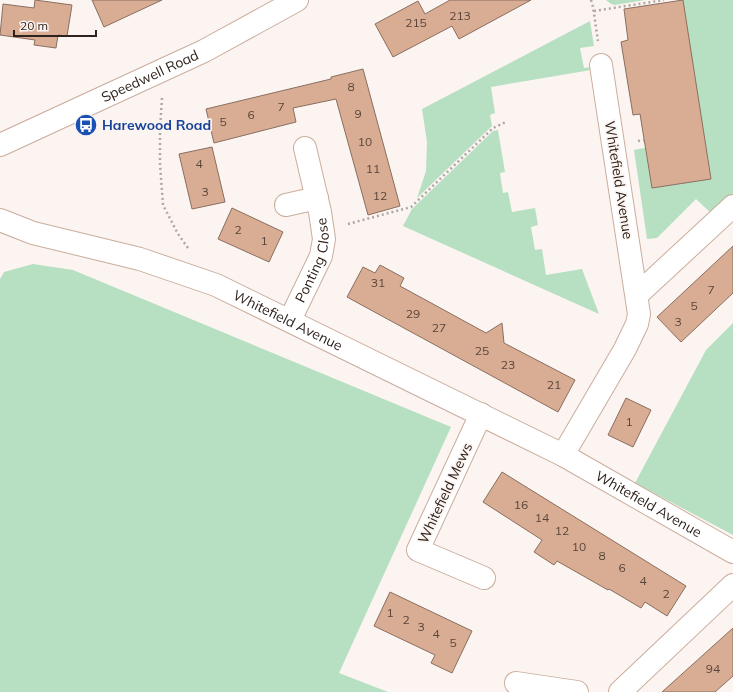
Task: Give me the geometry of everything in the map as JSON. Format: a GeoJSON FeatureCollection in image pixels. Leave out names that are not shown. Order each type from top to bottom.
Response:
{"type":"FeatureCollection","features":[{"type":"Feature","properties":{"kind":"street","name":"Speedwell Road"},"geometry":{"type":"LineString","coordinates":[[2,140],[204,51],[297,0]]}},
{"type":"Feature","properties":{"kind":"street","name":"Whitefield Avenue"},"geometry":{"type":"LineString","coordinates":[[563,455],[631,337],[638,319],[637,295],[601,65]]}},
{"type":"Feature","properties":{"kind":"street","name":"Ponting Close"},"geometry":{"type":"LineString","coordinates":[[290,320],[321,256],[324,239],[317,198],[305,148]]}},
{"type":"Feature","properties":{"kind":"street","name":"Ponting Close"},"geometry":{"type":"LineString","coordinates":[[286,205],[317,198]]}},
{"type":"Feature","properties":{"kind":"street"},"geometry":{"type":"LineString","coordinates":[[637,295],[733,206]]}},
{"type":"Feature","properties":{"kind":"street","name":"Whitefield Avenue"},"geometry":{"type":"LineString","coordinates":[[0,220],[33,232],[140,259],[216,285],[563,455],[733,552]]}},
{"type":"Feature","properties":{"kind":"street","name":"Whitefield Mews"},"geometry":{"type":"LineString","coordinates":[[481,414],[418,550],[484,578]]}},
{"type":"Feature","properties":{"kind":"street"},"geometry":{"type":"LineString","coordinates":[[620,692],[733,585]]}},
{"type":"Feature","properties":{"kind":"street"},"geometry":{"type":"LineString","coordinates":[[516,683],[577,692]]}},
{"type":"Feature","properties":{"kind":"path"},"geometry":{"type":"LineString","coordinates":[[591,0],[594,11],[601,65]]}},
{"type":"Feature","properties":{"kind":"path"},"geometry":{"type":"LineString","coordinates":[[594,11],[664,0]]}},
{"type":"Feature","properties":{"kind":"path"},"geometry":{"type":"LineString","coordinates":[[163,69],[160,129],[160,164],[163,205],[178,234],[190,251]]}},
{"type":"Feature","properties":{"kind":"path"},"geometry":{"type":"LineString","coordinates":[[323,230],[411,207],[493,128],[506,122]]}},
{"type":"Feature","properties":{"kind":"green space"},"geometry":{"type":"Polygon","coordinates":[[[606,0],[645,0],[615,5],[606,0]]]}},
{"type":"Feature","properties":{"kind":"green space"},"geometry":{"type":"Polygon","coordinates":[[[683,0],[733,0],[733,196],[713,215],[696,199],[657,238],[647,239],[634,150],[645,148],[652,188],[711,179],[683,0]]]}},
{"type":"Feature","properties":{"kind":"green space"},"geometry":{"type":"Polygon","coordinates":[[[590,21],[594,46],[580,48],[584,68],[598,66],[591,70],[491,87],[495,113],[490,115],[492,126],[417,198],[426,171],[427,142],[422,109],[590,21]]]}},
{"type":"Feature","properties":{"kind":"green space"},"geometry":{"type":"Polygon","coordinates":[[[498,130],[505,172],[500,173],[503,193],[508,192],[512,212],[535,208],[538,225],[531,227],[535,250],[542,249],[546,275],[582,269],[599,314],[403,226],[412,209],[493,131],[498,130]]]}},
{"type":"Feature","properties":{"kind":"green space"},"geometry":{"type":"Polygon","coordinates":[[[33,264],[73,270],[451,427],[339,673],[388,692],[0,692],[0,279],[4,272],[33,264]]]}},
{"type":"Feature","properties":{"kind":"green space"},"geometry":{"type":"Polygon","coordinates":[[[733,323],[733,535],[635,483],[706,350],[733,323]]]}},
{"type":"Feature","properties":{"kind":"building"},"geometry":{"type":"Polygon","coordinates":[[[35,0],[72,5],[67,36],[58,35],[56,48],[34,45],[35,40],[0,35],[3,4],[34,8],[35,0]]]}},
{"type":"Feature","properties":{"kind":"building"},"geometry":{"type":"Polygon","coordinates":[[[92,0],[162,0],[104,27],[92,0]]]}},
{"type":"Feature","properties":{"kind":"building"},"geometry":{"type":"Polygon","coordinates":[[[450,0],[531,0],[459,39],[452,26],[393,57],[375,24],[418,1],[425,14],[450,0]]]}},
{"type":"Feature","properties":{"kind":"building"},"geometry":{"type":"Polygon","coordinates":[[[683,0],[711,179],[652,188],[640,114],[633,115],[621,42],[628,40],[624,9],[683,0]]]}},
{"type":"Feature","properties":{"kind":"building"},"geometry":{"type":"Polygon","coordinates":[[[363,69],[400,206],[368,215],[336,99],[293,108],[296,122],[214,143],[206,109],[331,79],[331,77],[363,69]]]}},
{"type":"Feature","properties":{"kind":"building"},"geometry":{"type":"Polygon","coordinates":[[[212,147],[225,202],[192,209],[179,154],[212,147]]]}},
{"type":"Feature","properties":{"kind":"building"},"geometry":{"type":"Polygon","coordinates":[[[232,208],[283,232],[269,262],[218,239],[232,208]]]}},
{"type":"Feature","properties":{"kind":"building"},"geometry":{"type":"Polygon","coordinates":[[[733,246],[733,293],[681,342],[657,317],[733,246]]]}},
{"type":"Feature","properties":{"kind":"building"},"geometry":{"type":"Polygon","coordinates":[[[380,265],[404,278],[400,286],[486,333],[502,323],[504,343],[575,380],[558,412],[347,297],[363,267],[375,273],[380,265]]]}},
{"type":"Feature","properties":{"kind":"building"},"geometry":{"type":"Polygon","coordinates":[[[626,398],[651,410],[633,447],[608,435],[626,398]]]}},
{"type":"Feature","properties":{"kind":"building"},"geometry":{"type":"Polygon","coordinates":[[[502,472],[686,586],[667,616],[645,602],[641,608],[557,561],[554,565],[534,552],[542,540],[483,502],[502,472]]]}},
{"type":"Feature","properties":{"kind":"building"},"geometry":{"type":"Polygon","coordinates":[[[390,592],[472,631],[452,673],[431,663],[435,655],[374,626],[390,592]]]}},
{"type":"Feature","properties":{"kind":"building"},"geometry":{"type":"Polygon","coordinates":[[[733,628],[733,676],[715,692],[662,692],[733,628]]]}},
{"type":"Feature","properties":{"kind":"place","name":"Harewood Road"},"geometry":{"type":"Point","coordinates":[86,125]}}]}
